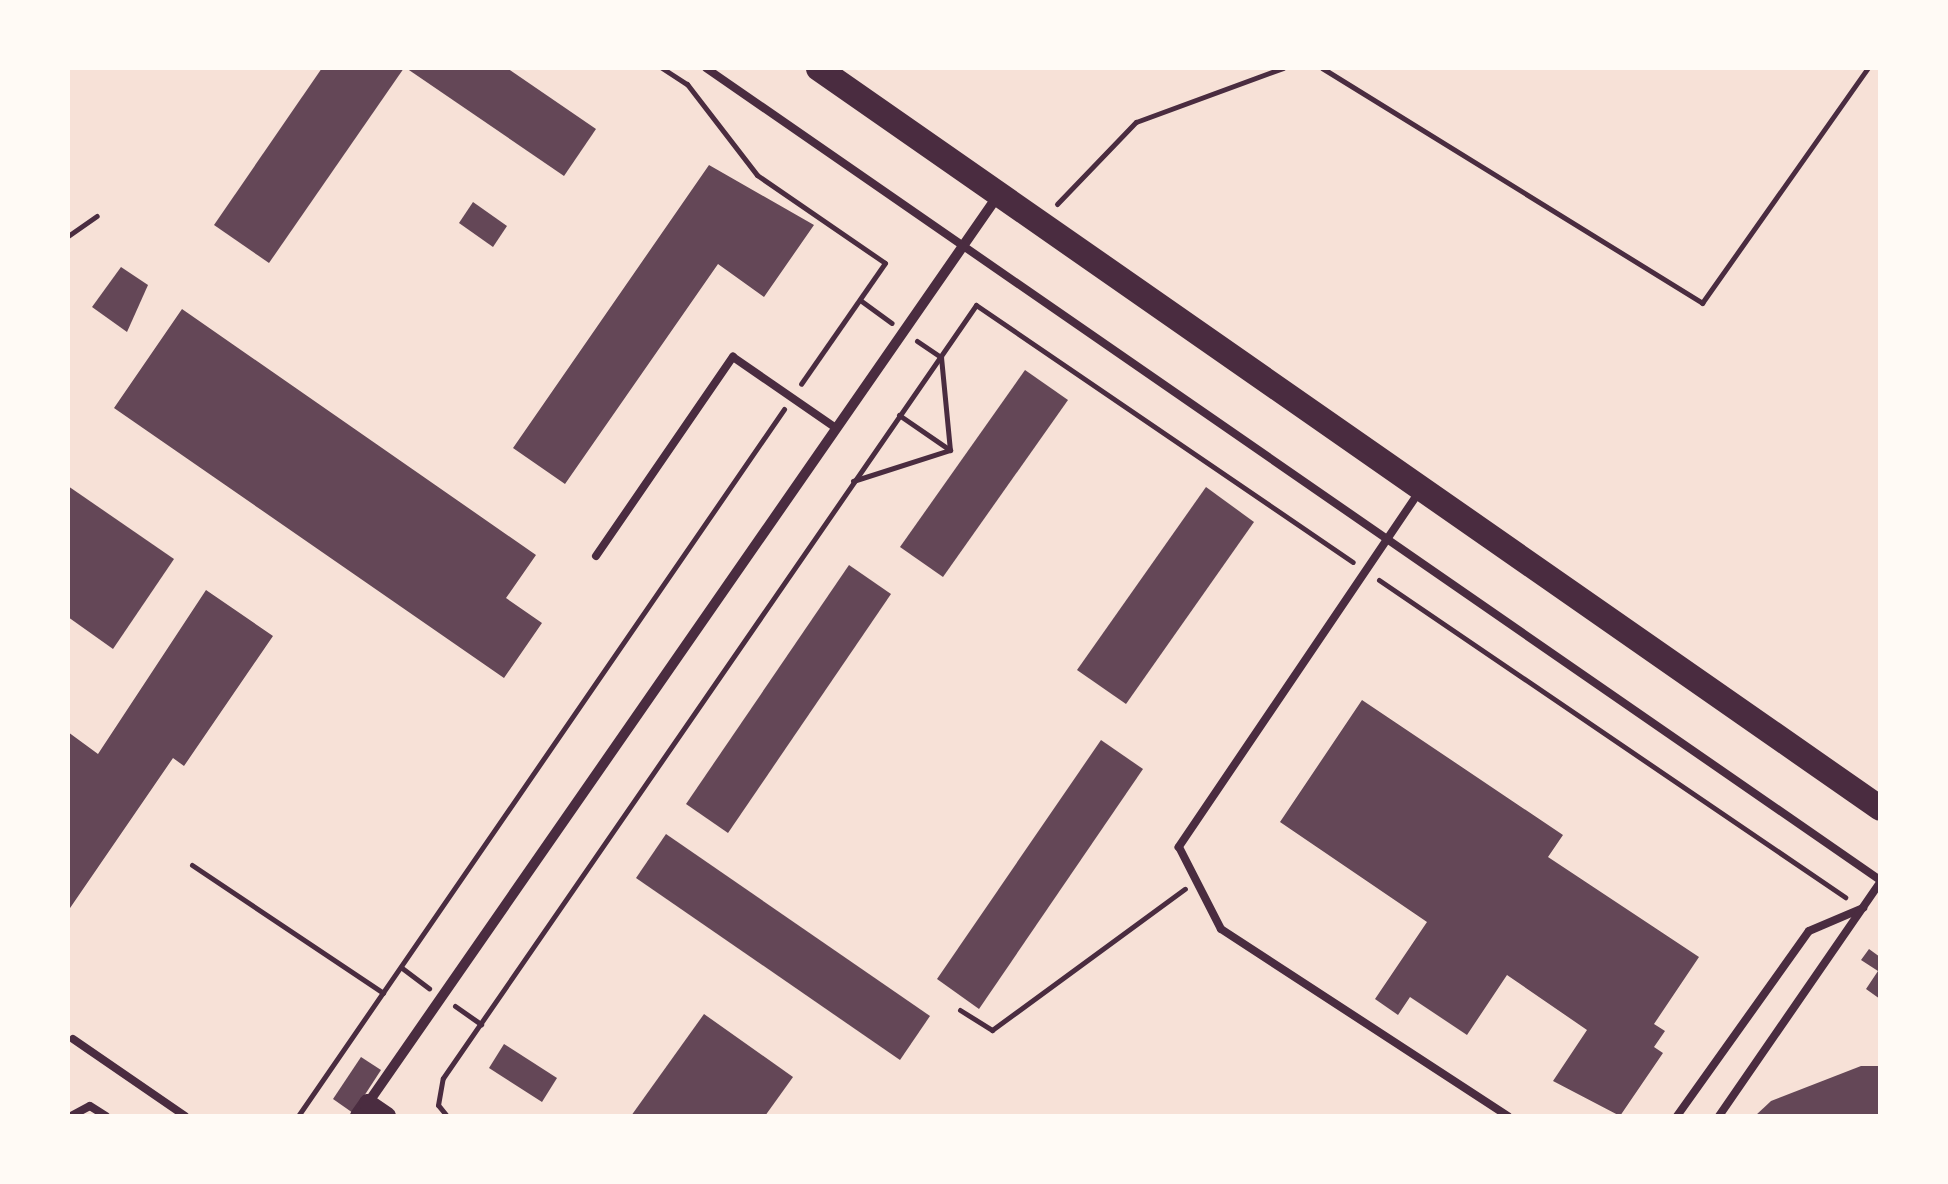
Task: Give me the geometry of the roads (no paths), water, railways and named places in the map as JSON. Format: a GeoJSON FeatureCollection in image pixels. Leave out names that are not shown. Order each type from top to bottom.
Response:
{"type":"FeatureCollection","features":[{"type":"Feature","properties":{"kind":"main road"},"geometry":{"type":"LineString","coordinates":[[818,68],[1880,808]]}},
{"type":"Feature","properties":{"kind":"street"},"geometry":{"type":"LineString","coordinates":[[387,1116],[363,1110],[1000,192]]}},
{"type":"Feature","properties":{"kind":"lane"},"geometry":{"type":"LineString","coordinates":[[706,68],[962,247],[1389,535],[1880,882],[1720,1116]]}},
{"type":"Feature","properties":{"kind":"lane"},"geometry":{"type":"LineString","coordinates":[[596,556],[733,357],[836,428]]}},
{"type":"Feature","properties":{"kind":"lane"},"geometry":{"type":"LineString","coordinates":[[1421,488],[1178,847],[1221,929],[1508,1116]]}},
{"type":"Feature","properties":{"kind":"lane"},"geometry":{"type":"LineString","coordinates":[[1678,1116],[1809,931],[1862,908]]}},
{"type":"Feature","properties":{"kind":"lane"},"geometry":{"type":"LineString","coordinates":[[74,1040],[185,1116]]}},
{"type":"Feature","properties":{"kind":"lane"},"geometry":{"type":"LineString","coordinates":[[71,1116],[90,1106],[106,1116]]}}]}
